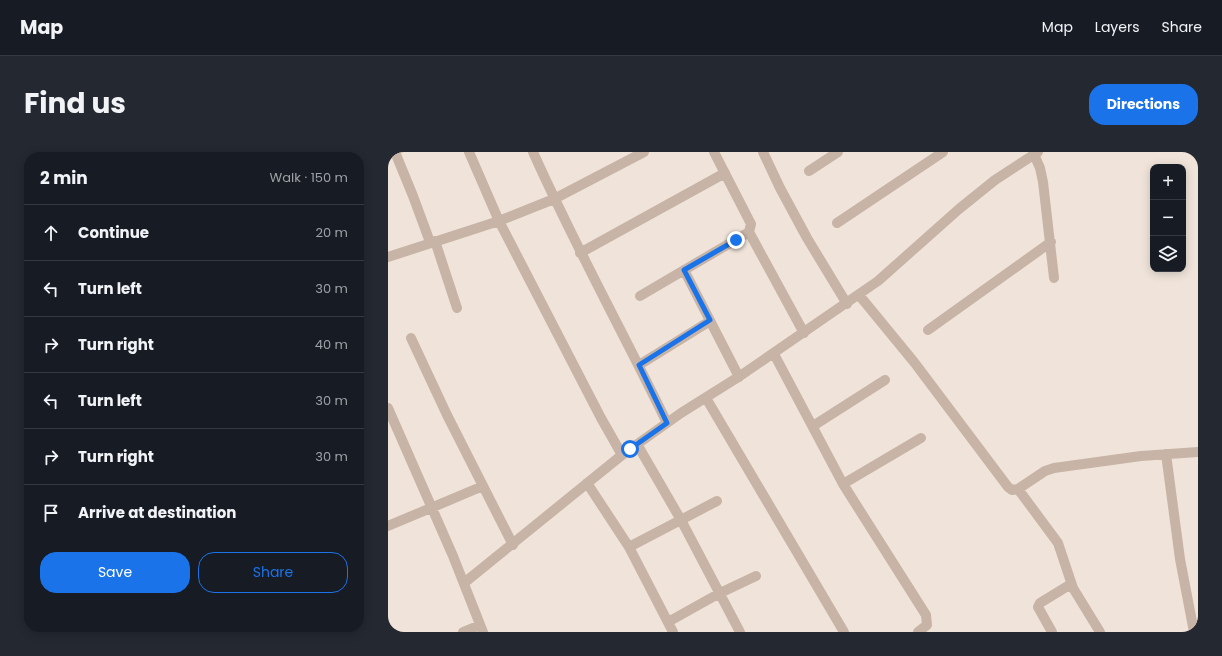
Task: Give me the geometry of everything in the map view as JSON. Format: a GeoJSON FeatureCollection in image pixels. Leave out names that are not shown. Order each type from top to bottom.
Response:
{"type":"FeatureCollection","features":[{"type":"Feature","properties":{"kind":"street"},"geometry":{"type":"LineString","coordinates":[[469,152],[499,221],[601,418],[622,455]]}},
{"type":"Feature","properties":{"kind":"street"},"geometry":{"type":"LineString","coordinates":[[533,152],[580,253],[639,365],[667,423]]}},
{"type":"Feature","properties":{"kind":"street"},"geometry":{"type":"LineString","coordinates":[[388,257],[499,221],[554,199],[644,152]]}},
{"type":"Feature","properties":{"kind":"street"},"geometry":{"type":"LineString","coordinates":[[714,152],[751,224],[749,232],[804,333]]}},
{"type":"Feature","properties":{"kind":"street"},"geometry":{"type":"LineString","coordinates":[[763,152],[806,238],[847,304]]}},
{"type":"Feature","properties":{"kind":"street"},"geometry":{"type":"LineString","coordinates":[[809,171],[838,152]]}},
{"type":"Feature","properties":{"kind":"street"},"geometry":{"type":"LineString","coordinates":[[838,223],[943,152]]}},
{"type":"Feature","properties":{"kind":"street"},"geometry":{"type":"LineString","coordinates":[[394,153],[432,242],[457,308]]}},
{"type":"Feature","properties":{"kind":"street"},"geometry":{"type":"LineString","coordinates":[[464,583],[637,444],[774,354],[859,295],[890,271],[959,209],[995,180],[1035,153],[1040,168],[1051,242],[1054,278]]}},
{"type":"Feature","properties":{"kind":"street"},"geometry":{"type":"LineString","coordinates":[[580,253],[725,173]]}},
{"type":"Feature","properties":{"kind":"street"},"geometry":{"type":"LineString","coordinates":[[640,296],[749,232]]}},
{"type":"Feature","properties":{"kind":"street"},"geometry":{"type":"LineString","coordinates":[[928,330],[1051,242]]}},
{"type":"Feature","properties":{"kind":"street"},"geometry":{"type":"LineString","coordinates":[[684,270],[739,377]]}},
{"type":"Feature","properties":{"kind":"street"},"geometry":{"type":"LineString","coordinates":[[859,295],[914,362],[1008,487],[1012,490],[1018,489],[1045,471],[1054,468],[1166,454],[1198,452]]}},
{"type":"Feature","properties":{"kind":"street"},"geometry":{"type":"LineString","coordinates":[[639,365],[710,320]]}},
{"type":"Feature","properties":{"kind":"street"},"geometry":{"type":"LineString","coordinates":[[411,338],[513,545]]}},
{"type":"Feature","properties":{"kind":"street"},"geometry":{"type":"LineString","coordinates":[[774,354],[843,484],[926,615],[927,625],[918,632]]}},
{"type":"Feature","properties":{"kind":"street"},"geometry":{"type":"LineString","coordinates":[[813,426],[885,380]]}},
{"type":"Feature","properties":{"kind":"street"},"geometry":{"type":"LineString","coordinates":[[706,398],[844,632]]}},
{"type":"Feature","properties":{"kind":"street"},"geometry":{"type":"LineString","coordinates":[[388,408],[464,583],[481,628],[463,632]]}},
{"type":"Feature","properties":{"kind":"street"},"geometry":{"type":"LineString","coordinates":[[843,484],[921,438]]}},
{"type":"Feature","properties":{"kind":"street"},"geometry":{"type":"LineString","coordinates":[[637,444],[681,520],[740,632]]}},
{"type":"Feature","properties":{"kind":"street"},"geometry":{"type":"LineString","coordinates":[[1166,454],[1180,559],[1194,632]]}},
{"type":"Feature","properties":{"kind":"street"},"geometry":{"type":"LineString","coordinates":[[587,483],[629,547],[673,632]]}},
{"type":"Feature","properties":{"kind":"street"},"geometry":{"type":"LineString","coordinates":[[388,526],[483,486]]}},
{"type":"Feature","properties":{"kind":"street"},"geometry":{"type":"LineString","coordinates":[[1018,489],[1058,543],[1071,584],[1100,632]]}},
{"type":"Feature","properties":{"kind":"street"},"geometry":{"type":"LineString","coordinates":[[629,547],[717,501]]}},
{"type":"Feature","properties":{"kind":"street"},"geometry":{"type":"LineString","coordinates":[[668,622],[720,593],[756,576]]}},
{"type":"Feature","properties":{"kind":"street"},"geometry":{"type":"LineString","coordinates":[[1052,632],[1038,607],[1040,603],[1071,584]]}},
{"type":"Feature","properties":{"kind":"route"},"geometry":{"type":"LineString","coordinates":[[630,449],[667,423],[639,365],[710,320],[684,270],[736,240]]}}]}
